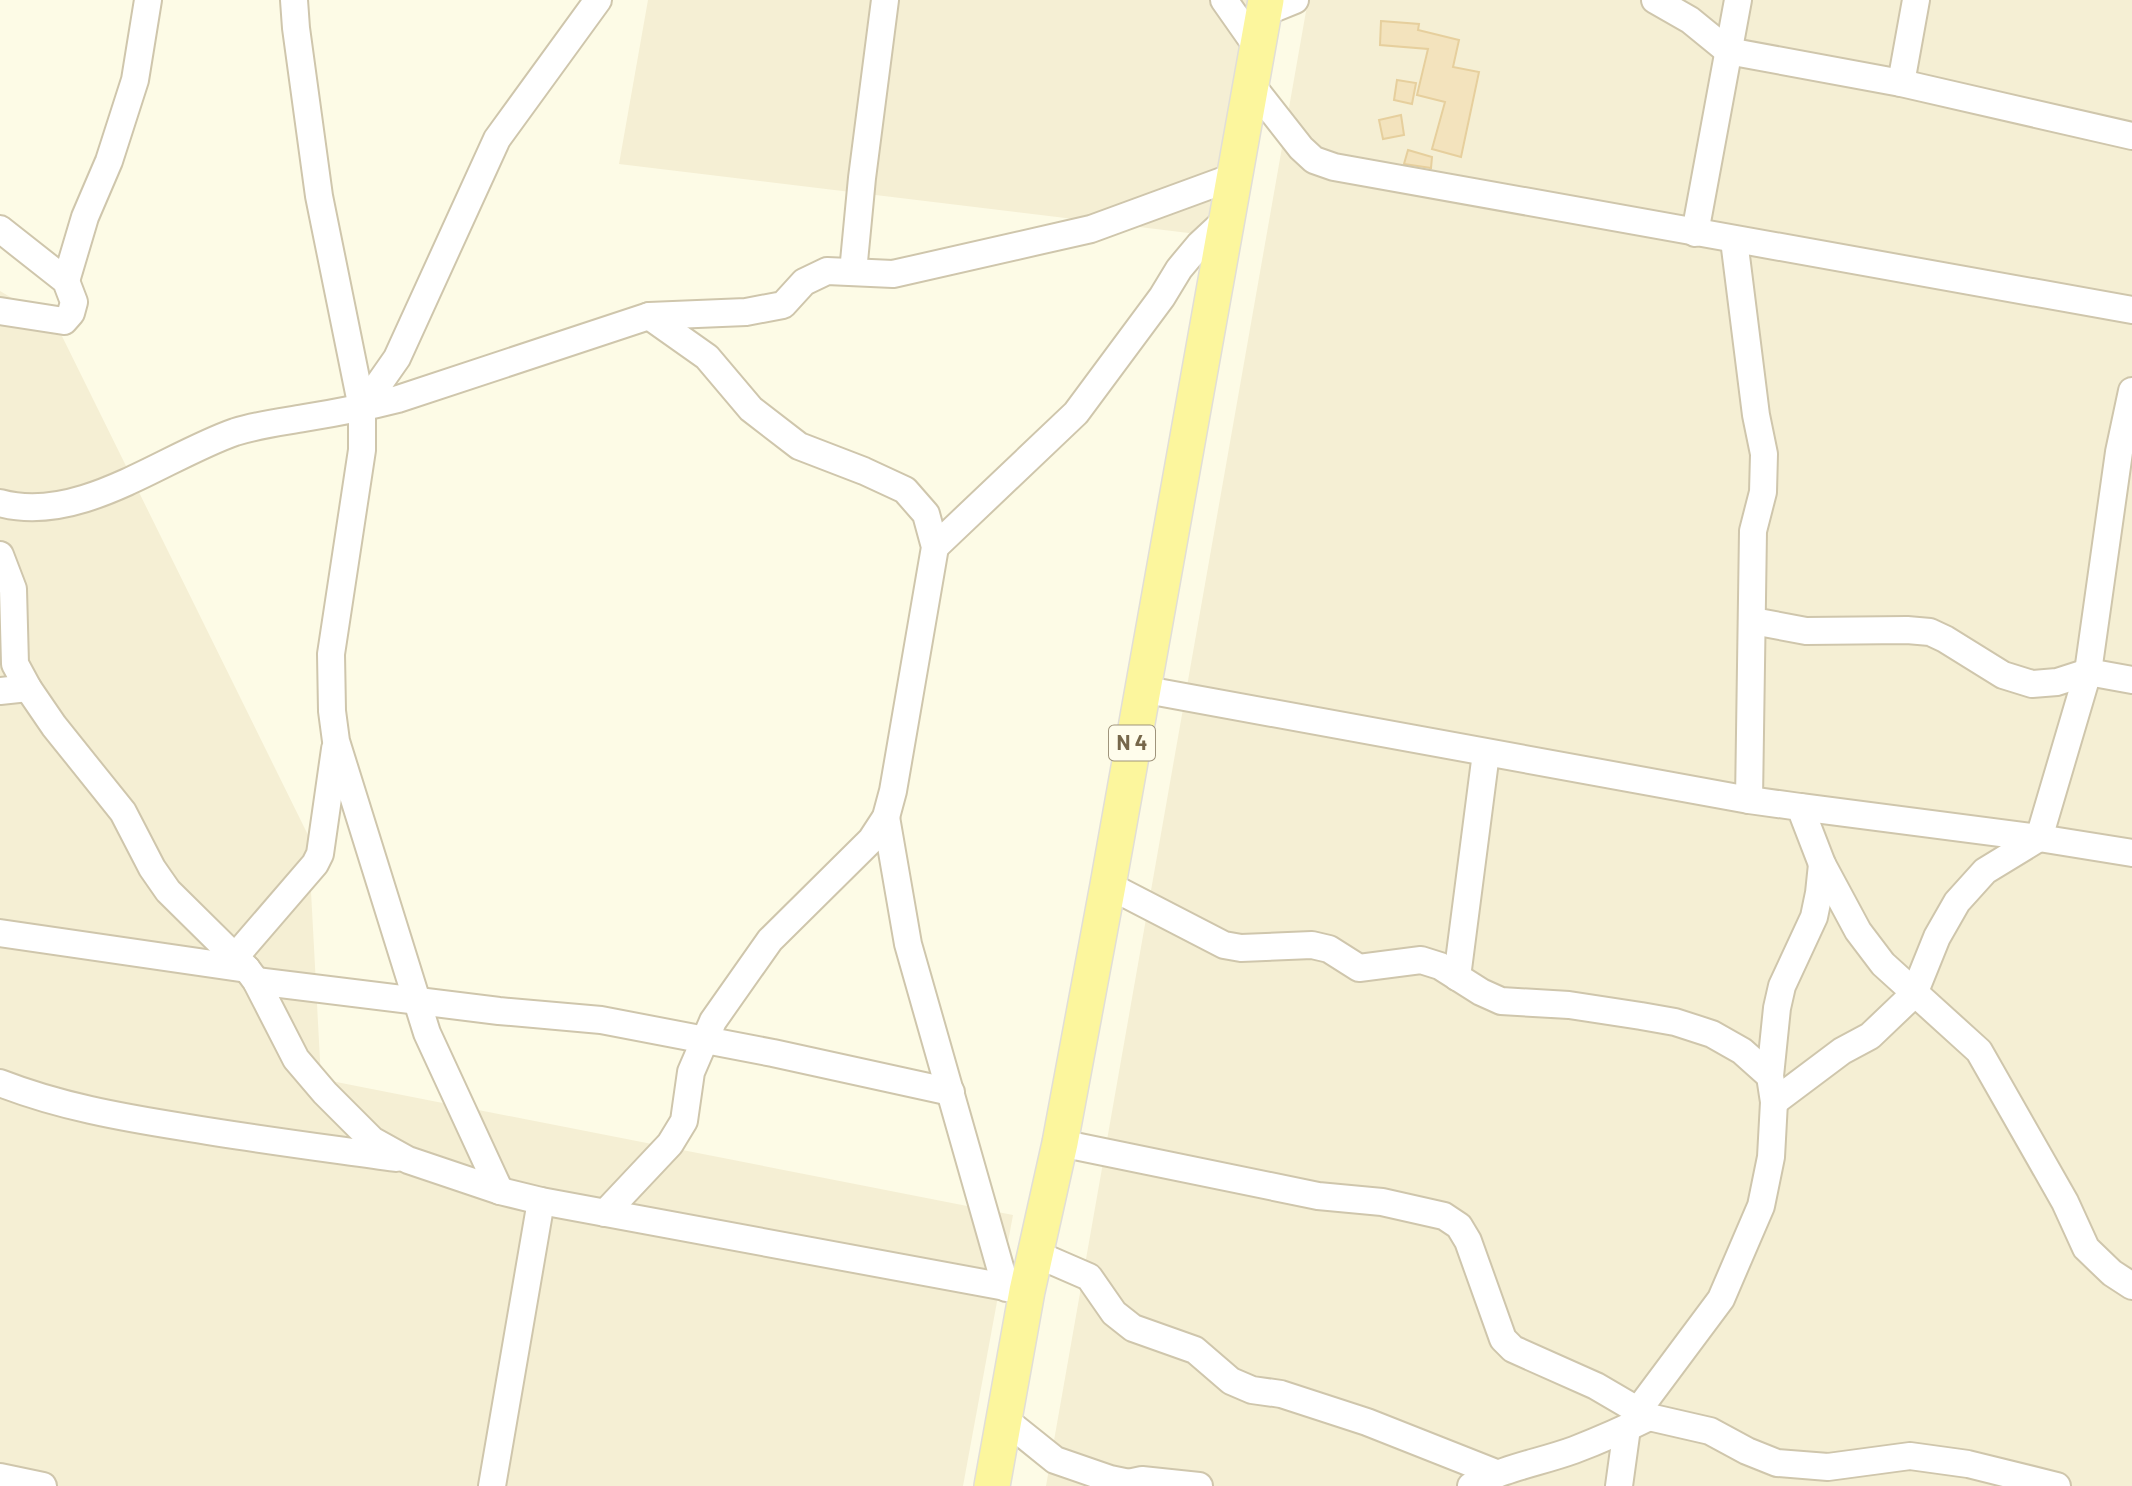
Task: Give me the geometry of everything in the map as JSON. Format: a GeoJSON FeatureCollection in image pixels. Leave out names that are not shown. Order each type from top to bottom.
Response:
{"type":"FeatureCollection","features":[{"type":"Feature","properties":{"kind":"main road","name":"N 4"},"geometry":{"type":"LineString","coordinates":[[992,1486],[1004,1419],[1017,1289],[1036,1254],[1060,1143],[1265,7]]}},
{"type":"Feature","properties":{"kind":"street"},"geometry":{"type":"LineString","coordinates":[[66,281],[85,217],[108,161],[135,80],[148,0]]}},
{"type":"Feature","properties":{"kind":"street"},"geometry":{"type":"LineString","coordinates":[[294,0],[319,196],[362,408],[362,450],[331,654],[332,711],[336,740],[435,1051],[500,1191]]}},
{"type":"Feature","properties":{"kind":"street"},"geometry":{"type":"LineString","coordinates":[[362,408],[397,358],[497,139],[598,0]]}},
{"type":"Feature","properties":{"kind":"street"},"geometry":{"type":"LineString","coordinates":[[853,272],[862,177],[886,0]]}},
{"type":"Feature","properties":{"kind":"street"},"geometry":{"type":"LineString","coordinates":[[1224,0],[1257,47]]}},
{"type":"Feature","properties":{"kind":"street"},"geometry":{"type":"LineString","coordinates":[[1265,7],[1295,0]]}},
{"type":"Feature","properties":{"kind":"street"},"geometry":{"type":"LineString","coordinates":[[1655,0],[1690,20],[1728,51],[1900,83],[2132,136]]}},
{"type":"Feature","properties":{"kind":"street"},"geometry":{"type":"LineString","coordinates":[[1695,233],[1738,0]]}},
{"type":"Feature","properties":{"kind":"street"},"geometry":{"type":"LineString","coordinates":[[1900,83],[1916,0]]}},
{"type":"Feature","properties":{"kind":"street"},"geometry":{"type":"LineString","coordinates":[[1250,83],[1301,148],[1314,160],[1334,167],[2132,310]]}},
{"type":"Feature","properties":{"kind":"street"},"geometry":{"type":"LineString","coordinates":[[0,503],[17,508],[53,507],[110,490],[179,455],[236,432],[398,399],[649,316],[746,312],[783,305],[804,282],[827,271],[893,274],[1091,229],[1233,177]]}},
{"type":"Feature","properties":{"kind":"street"},"geometry":{"type":"LineString","coordinates":[[935,547],[1076,413],[1162,297],[1179,269],[1199,245],[1228,218]]}},
{"type":"Feature","properties":{"kind":"street"},"geometry":{"type":"LineString","coordinates":[[0,229],[66,281],[74,302],[71,313],[64,321],[0,311]]}},
{"type":"Feature","properties":{"kind":"street"},"geometry":{"type":"LineString","coordinates":[[1734,240],[1756,415],[1764,454],[1763,492],[1753,531],[1749,800]]}},
{"type":"Feature","properties":{"kind":"street"},"geometry":{"type":"LineString","coordinates":[[605,1213],[670,1144],[684,1121],[691,1072],[713,1021],[770,940],[871,840],[886,817],[893,791],[935,547],[926,514],[905,491],[864,471],[799,446],[751,409],[707,357],[649,316]]}},
{"type":"Feature","properties":{"kind":"street"},"geometry":{"type":"LineString","coordinates":[[1772,1089],[1811,1072],[1870,1036],[1914,994],[1937,937],[1957,902],[1984,871],[2039,838],[2088,672],[2119,452],[2132,391]]}},
{"type":"Feature","properties":{"kind":"street"},"geometry":{"type":"LineString","coordinates":[[362,450],[398,399]]}},
{"type":"Feature","properties":{"kind":"street"},"geometry":{"type":"LineString","coordinates":[[0,555],[13,589],[6,633],[15,664],[28,688],[54,726],[123,812],[152,869],[168,891],[245,969],[296,1059],[325,1093],[372,1140],[408,1160],[500,1191],[541,1201],[1017,1289],[951,1092],[908,944],[886,817]]}},
{"type":"Feature","properties":{"kind":"street"},"geometry":{"type":"LineString","coordinates":[[1753,621],[1806,631],[1930,632],[2003,675],[2032,684],[2057,682],[2088,672],[2132,680]]}},
{"type":"Feature","properties":{"kind":"street"},"geometry":{"type":"LineString","coordinates":[[0,691],[28,688]]}},
{"type":"Feature","properties":{"kind":"street"},"geometry":{"type":"LineString","coordinates":[[1141,689],[1749,800],[2039,838],[2132,853]]}},
{"type":"Feature","properties":{"kind":"street"},"geometry":{"type":"LineString","coordinates":[[245,969],[320,854],[336,740]]}},
{"type":"Feature","properties":{"kind":"street"},"geometry":{"type":"LineString","coordinates":[[1457,977],[1486,753]]}},
{"type":"Feature","properties":{"kind":"street"},"geometry":{"type":"LineString","coordinates":[[1800,807],[1822,864],[1858,931],[1882,964],[1979,1051],[2065,1202],[2086,1248],[2112,1273],[2132,1286]]}},
{"type":"Feature","properties":{"kind":"street"},"geometry":{"type":"LineString","coordinates":[[1619,1486],[1638,1418],[1721,1298],[1761,1206],[1772,1157],[1772,1089],[1777,1008],[1782,986],[1814,917],[1822,864]]}},
{"type":"Feature","properties":{"kind":"street"},"geometry":{"type":"LineString","coordinates":[[1108,886],[1224,945],[1241,948],[1312,945],[1329,949],[1359,968],[1421,961],[1440,966],[1481,992],[1501,1000],[1569,1005],[1675,1022],[1712,1034],[1742,1051],[1772,1089]]}},
{"type":"Feature","properties":{"kind":"street"},"geometry":{"type":"LineString","coordinates":[[0,933],[245,969],[499,1011],[601,1020],[951,1092]]}},
{"type":"Feature","properties":{"kind":"street"},"geometry":{"type":"LineString","coordinates":[[0,1083],[62,1104],[106,1115],[252,1139],[408,1160]]}},
{"type":"Feature","properties":{"kind":"street"},"geometry":{"type":"LineString","coordinates":[[1060,1143],[1292,1191],[1382,1202],[1444,1216],[1459,1226],[1468,1241],[1503,1339],[1513,1349],[1596,1386],[1638,1418],[1710,1431],[1747,1451],[1777,1463],[1828,1466],[1910,1456],[1968,1464],[2057,1486]]}},
{"type":"Feature","properties":{"kind":"street"},"geometry":{"type":"LineString","coordinates":[[492,1486],[541,1201]]}},
{"type":"Feature","properties":{"kind":"street"},"geometry":{"type":"LineString","coordinates":[[1036,1254],[1089,1278],[1114,1313],[1133,1328],[1195,1350],[1231,1381],[1252,1390],[1280,1394],[1367,1422],[1496,1473]]}},
{"type":"Feature","properties":{"kind":"street"},"geometry":{"type":"LineString","coordinates":[[1471,1486],[1496,1473],[1572,1451],[1638,1418]]}},
{"type":"Feature","properties":{"kind":"street"},"geometry":{"type":"LineString","coordinates":[[1004,1419],[1055,1460],[1090,1473],[1136,1484],[1142,1480],[1199,1486]]}},
{"type":"Feature","properties":{"kind":"street"},"geometry":{"type":"LineString","coordinates":[[0,1477],[43,1486]]}},
{"type":"Feature","properties":{"kind":"shaded area"},"geometry":{"type":"Polygon","coordinates":[[[648,0],[1249,0],[1205,235],[619,164],[648,0]]]}},
{"type":"Feature","properties":{"kind":"shaded area"},"geometry":{"type":"Polygon","coordinates":[[[1308,0],[2132,0],[2132,1486],[1046,1486],[1308,0]]]}},
{"type":"Feature","properties":{"kind":"shaded area"},"geometry":{"type":"Polygon","coordinates":[[[0,291],[56,324],[308,835],[321,1079],[1013,1215],[963,1486],[0,1486],[0,291]]]}},
{"type":"Feature","properties":{"kind":"building"},"geometry":{"type":"Polygon","coordinates":[[[1381,21],[1419,24],[1418,30],[1459,40],[1453,67],[1479,72],[1461,157],[1432,149],[1445,102],[1417,95],[1428,49],[1380,45],[1381,21]]]}},
{"type":"Feature","properties":{"kind":"building"},"geometry":{"type":"Polygon","coordinates":[[[1397,80],[1416,83],[1412,104],[1394,100],[1397,80]]]}},
{"type":"Feature","properties":{"kind":"building"},"geometry":{"type":"Polygon","coordinates":[[[1401,115],[1404,135],[1383,139],[1379,120],[1401,115]]]}},
{"type":"Feature","properties":{"kind":"building"},"geometry":{"type":"Polygon","coordinates":[[[1408,150],[1432,157],[1431,168],[1404,164],[1408,150]]]}}]}
